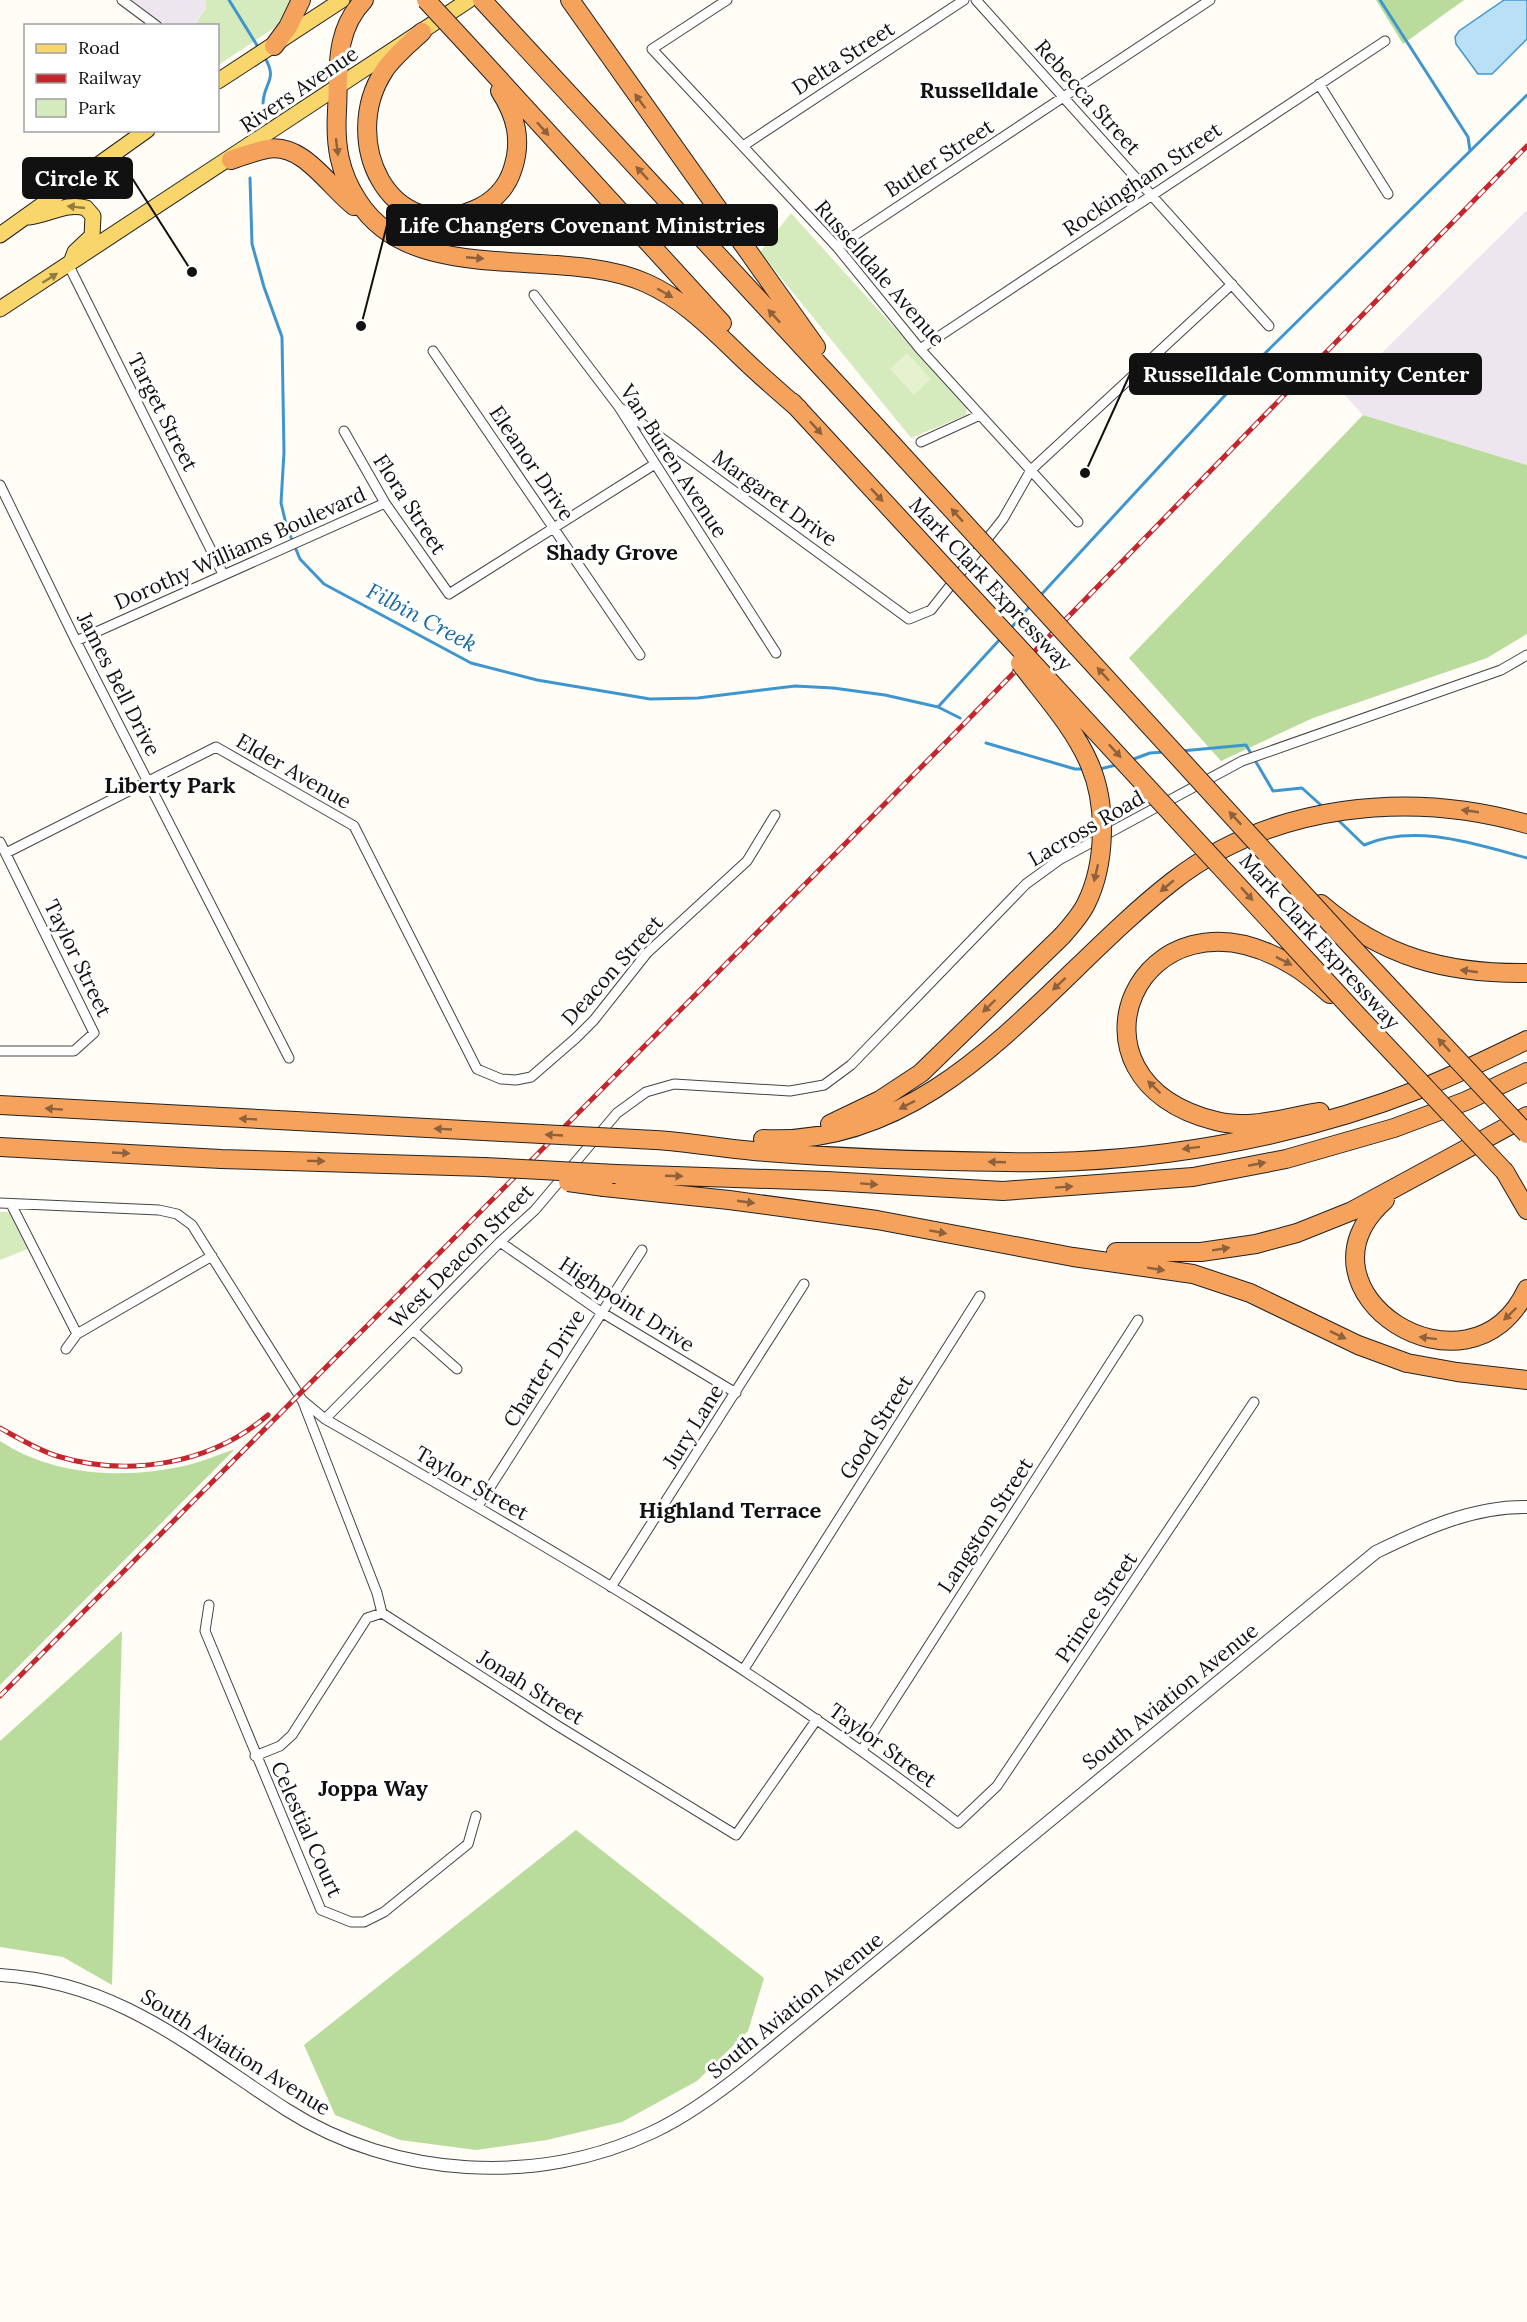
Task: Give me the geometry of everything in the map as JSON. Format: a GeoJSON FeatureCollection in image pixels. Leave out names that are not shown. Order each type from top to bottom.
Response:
{"type":"FeatureCollection","features":[{"type":"Feature","properties":{"kind":"highway"},"geometry":{"type":"LineString","coordinates":[[274,46],[288,27],[301,0]]}},
{"type":"Feature","properties":{"kind":"highway"},"geometry":{"type":"LineString","coordinates":[[363,0],[351,13],[341,38],[337,154],[349,188],[375,222]]}},
{"type":"Feature","properties":{"kind":"highway","name":"Mark Clark Expressway"},"geometry":{"type":"LineString","coordinates":[[426,0],[837,452],[1359,1017],[1527,1194]]}},
{"type":"Feature","properties":{"kind":"highway","name":"Mark Clark Expressway"},"geometry":{"type":"LineString","coordinates":[[482,0],[1527,1134]]}},
{"type":"Feature","properties":{"kind":"highway"},"geometry":{"type":"LineString","coordinates":[[570,0],[630,88],[871,421]]}},
{"type":"Feature","properties":{"kind":"highway"},"geometry":{"type":"LineString","coordinates":[[422,32],[380,77],[370,100],[365,129],[369,156],[383,185],[393,197],[418,212],[444,216],[470,212],[497,196],[512,174],[518,147],[516,125],[507,101],[476,54]]}},
{"type":"Feature","properties":{"kind":"highway"},"geometry":{"type":"LineString","coordinates":[[231,160],[267,149],[291,152],[310,165],[346,200],[375,222],[393,235],[426,250],[478,258],[599,268],[645,282],[694,311],[798,409]]}},
{"type":"Feature","properties":{"kind":"highway"},"geometry":{"type":"LineString","coordinates":[[699,1143],[797,1132],[827,1125],[897,1090],[921,1073],[1062,936],[1087,903],[1098,863],[1101,828],[1095,782],[1079,744],[1064,722],[947,570]]}},
{"type":"Feature","properties":{"kind":"highway"},"geometry":{"type":"LineString","coordinates":[[743,1138],[785,1140],[812,1137],[858,1126],[918,1100],[960,1073],[997,1042],[1174,880],[1203,862],[1268,830],[1306,818],[1365,808],[1425,806],[1482,813],[1527,824]]}},
{"type":"Feature","properties":{"kind":"highway"},"geometry":{"type":"LineString","coordinates":[[1289,876],[1346,925],[1392,951],[1459,970],[1527,974]]}},
{"type":"Feature","properties":{"kind":"highway"},"geometry":{"type":"LineString","coordinates":[[1359,1017],[1290,964],[1242,945],[1216,942],[1180,950],[1157,962],[1132,994],[1126,1020],[1126,1036],[1133,1060],[1141,1074],[1163,1096],[1216,1121],[1251,1124],[1390,1100]]}},
{"type":"Feature","properties":{"kind":"highway"},"geometry":{"type":"LineString","coordinates":[[0,1106],[655,1140],[699,1143],[752,1151],[1008,1162],[1064,1162],[1227,1144],[1324,1122],[1420,1089],[1527,1040]]}},
{"type":"Feature","properties":{"kind":"highway"},"geometry":{"type":"LineString","coordinates":[[610,1181],[827,1181],[1003,1191],[1193,1177],[1286,1159],[1394,1128],[1466,1101],[1527,1072]]}},
{"type":"Feature","properties":{"kind":"highway"},"geometry":{"type":"LineString","coordinates":[[1016,1246],[1174,1254],[1256,1244],[1313,1228],[1352,1211],[1527,1116]]}},
{"type":"Feature","properties":{"kind":"highway"},"geometry":{"type":"LineString","coordinates":[[0,1147],[220,1159],[446,1164],[484,1167],[610,1181],[831,1214],[1073,1257],[1193,1274],[1250,1293],[1358,1345],[1407,1363],[1457,1372],[1527,1380]]}},
{"type":"Feature","properties":{"kind":"highway"},"geometry":{"type":"LineString","coordinates":[[1505,1172],[1527,1210]]}},
{"type":"Feature","properties":{"kind":"highway"},"geometry":{"type":"LineString","coordinates":[[1416,1178],[1373,1211],[1364,1224],[1356,1255],[1358,1271],[1370,1303],[1393,1324],[1418,1337],[1455,1340],[1486,1333],[1518,1306],[1527,1289]]}},
{"type":"Feature","properties":{"kind":"main road"},"geometry":{"type":"LineString","coordinates":[[219,78],[274,46],[342,0]]}},
{"type":"Feature","properties":{"kind":"main road","name":"Rivers Avenue"},"geometry":{"type":"LineString","coordinates":[[1,309],[231,160],[469,0]]}},
{"type":"Feature","properties":{"kind":"main road"},"geometry":{"type":"LineString","coordinates":[[0,235],[144,132]]}},
{"type":"Feature","properties":{"kind":"main road"},"geometry":{"type":"LineString","coordinates":[[26,217],[46,215],[65,206],[76,205],[86,208],[93,216],[92,236],[75,252],[69,266]]}},
{"type":"Feature","properties":{"kind":"street"},"geometry":{"type":"LineString","coordinates":[[122,0],[154,24]]}},
{"type":"Feature","properties":{"kind":"street","name":"Russelldale Avenue"},"geometry":{"type":"LineString","coordinates":[[727,0],[652,49],[837,247],[920,349],[1078,522]]}},
{"type":"Feature","properties":{"kind":"street","name":"Delta Street"},"geometry":{"type":"LineString","coordinates":[[743,146],[964,0]]}},
{"type":"Feature","properties":{"kind":"street","name":"Rebecca Street"},"geometry":{"type":"LineString","coordinates":[[976,0],[1269,326]]}},
{"type":"Feature","properties":{"kind":"street","name":"Butler Street"},"geometry":{"type":"LineString","coordinates":[[837,247],[1210,0]]}},
{"type":"Feature","properties":{"kind":"street","name":"Rockingham Street"},"geometry":{"type":"LineString","coordinates":[[920,349],[1385,41]]}},
{"type":"Feature","properties":{"kind":"street"},"geometry":{"type":"LineString","coordinates":[[1319,84],[1388,194]]}},
{"type":"Feature","properties":{"kind":"street","name":"Target Street"},"geometry":{"type":"LineString","coordinates":[[69,266],[224,574]]}},
{"type":"Feature","properties":{"kind":"street"},"geometry":{"type":"LineString","coordinates":[[1031,470],[1232,284]]}},
{"type":"Feature","properties":{"kind":"street","name":"Van Buren Avenue"},"geometry":{"type":"LineString","coordinates":[[534,295],[619,407],[776,653]]}},
{"type":"Feature","properties":{"kind":"street","name":"Eleanor Drive"},"geometry":{"type":"LineString","coordinates":[[434,351],[640,655]]}},
{"type":"Feature","properties":{"kind":"street","name":"Margaret Drive"},"geometry":{"type":"LineString","coordinates":[[619,407],[909,619],[931,610],[1003,519],[1031,470]]}},
{"type":"Feature","properties":{"kind":"street"},"geometry":{"type":"LineString","coordinates":[[921,442],[980,415]]}},
{"type":"Feature","properties":{"kind":"street","name":"Flora Street"},"geometry":{"type":"LineString","coordinates":[[344,431],[385,503],[448,594],[554,528]]}},
{"type":"Feature","properties":{"kind":"street"},"geometry":{"type":"LineString","coordinates":[[554,528],[655,464]]}},
{"type":"Feature","properties":{"kind":"street","name":"James Bell Drive"},"geometry":{"type":"LineString","coordinates":[[0,485],[76,641],[289,1058]]}},
{"type":"Feature","properties":{"kind":"street","name":"Dorothy Williams Boulevard"},"geometry":{"type":"LineString","coordinates":[[76,641],[385,503]]}},
{"type":"Feature","properties":{"kind":"street","name":"Lacross Road"},"geometry":{"type":"LineString","coordinates":[[617,1113],[646,1092],[674,1084],[790,1091],[824,1085],[851,1065],[1026,884],[1059,860],[1242,761],[1267,750],[1501,670],[1527,655]]}},
{"type":"Feature","properties":{"kind":"street","name":"Elder Avenue"},"geometry":{"type":"LineString","coordinates":[[6,853],[149,783],[216,747],[354,826],[477,1069]]}},
{"type":"Feature","properties":{"kind":"street","name":"Deacon Street"},"geometry":{"type":"LineString","coordinates":[[477,1069],[501,1079],[531,1077],[594,1020],[647,953],[747,861],[775,815]]}},
{"type":"Feature","properties":{"kind":"street","name":"Taylor Street"},"geometry":{"type":"LineString","coordinates":[[0,842],[94,1033],[74,1051],[0,1051]]}},
{"type":"Feature","properties":{"kind":"street","name":"West Deacon Street"},"geometry":{"type":"LineString","coordinates":[[325,1419],[500,1242],[536,1210],[617,1113]]}},
{"type":"Feature","properties":{"kind":"street","name":"Taylor Street"},"geometry":{"type":"LineString","coordinates":[[0,1203],[159,1210],[177,1214],[192,1225],[302,1400],[325,1419],[478,1506],[744,1669],[861,1750],[958,1823]]}},
{"type":"Feature","properties":{"kind":"street"},"geometry":{"type":"LineString","coordinates":[[11,1204],[77,1334]]}},
{"type":"Feature","properties":{"kind":"street","name":"Highpoint Drive"},"geometry":{"type":"LineString","coordinates":[[500,1242],[601,1312],[736,1393]]}},
{"type":"Feature","properties":{"kind":"street","name":"Charter Drive"},"geometry":{"type":"LineString","coordinates":[[478,1506],[642,1250]]}},
{"type":"Feature","properties":{"kind":"street"},"geometry":{"type":"LineString","coordinates":[[66,1349],[77,1334],[212,1256]]}},
{"type":"Feature","properties":{"kind":"street","name":"Jury Lane"},"geometry":{"type":"LineString","coordinates":[[611,1587],[804,1284]]}},
{"type":"Feature","properties":{"kind":"street","name":"Good Street"},"geometry":{"type":"LineString","coordinates":[[744,1669],[980,1296]]}},
{"type":"Feature","properties":{"kind":"street","name":"Langston Street"},"geometry":{"type":"LineString","coordinates":[[861,1750],[1138,1320]]}},
{"type":"Feature","properties":{"kind":"street"},"geometry":{"type":"LineString","coordinates":[[413,1330],[457,1369]]}},
{"type":"Feature","properties":{"kind":"street"},"geometry":{"type":"LineString","coordinates":[[255,1756],[280,1746],[292,1735],[367,1618],[381,1613],[378,1593],[302,1400]]}},
{"type":"Feature","properties":{"kind":"street","name":"Prince Street"},"geometry":{"type":"LineString","coordinates":[[958,1823],[997,1786],[1254,1402]]}},
{"type":"Feature","properties":{"kind":"street","name":"South Aviation Avenue"},"geometry":{"type":"LineString","coordinates":[[0,1975],[76,1988],[122,2004],[173,2033],[312,2124],[357,2144],[401,2157],[434,2163],[490,2168],[558,2163],[608,2150],[676,2120],[739,2077],[1376,1552],[1426,1528],[1504,1506],[1527,1507]]}},
{"type":"Feature","properties":{"kind":"street","name":"Celestial Court"},"geometry":{"type":"LineString","coordinates":[[209,1605],[205,1630],[255,1756],[321,1910],[351,1922],[364,1922],[384,1912],[468,1844],[476,1816]]}},
{"type":"Feature","properties":{"kind":"street","name":"Jonah Street"},"geometry":{"type":"LineString","coordinates":[[381,1613],[736,1835],[817,1719]]}},
{"type":"Feature","properties":{"kind":"shaded area"},"geometry":{"type":"Polygon","coordinates":[[[130,0],[205,0],[206,8],[195,24],[165,24],[130,0]]]}},
{"type":"Feature","properties":{"kind":"shaded area"},"geometry":{"type":"Polygon","coordinates":[[[1527,210],[1527,465],[1363,415],[1342,392],[1527,210]]]}},
{"type":"Feature","properties":{"kind":"green space"},"geometry":{"type":"Polygon","coordinates":[[[205,0],[293,0],[283,22],[220,64],[219,24],[195,24],[206,8],[205,0]]]}},
{"type":"Feature","properties":{"kind":"green space"},"geometry":{"type":"Polygon","coordinates":[[[1376,0],[1464,0],[1403,44],[1376,0]]]}},
{"type":"Feature","properties":{"kind":"green space"},"geometry":{"type":"Polygon","coordinates":[[[791,213],[967,408],[966,415],[911,438],[760,252],[791,213]]]}},
{"type":"Feature","properties":{"kind":"green space"},"geometry":{"type":"Polygon","coordinates":[[[907,353],[931,379],[914,395],[890,369],[907,353]]]}},
{"type":"Feature","properties":{"kind":"green space"},"geometry":{"type":"Polygon","coordinates":[[[1363,415],[1527,465],[1527,634],[1487,658],[1313,718],[1221,761],[1129,658],[1363,415]]]}},
{"type":"Feature","properties":{"kind":"green space"},"geometry":{"type":"Polygon","coordinates":[[[0,1212],[15,1212],[33,1247],[0,1260],[0,1212]]]}},
{"type":"Feature","properties":{"kind":"green space"},"geometry":{"type":"Polygon","coordinates":[[[0,1441],[40,1461],[61,1467],[106,1473],[129,1473],[182,1467],[235,1449],[0,1685],[0,1441]]]}},
{"type":"Feature","properties":{"kind":"green space"},"geometry":{"type":"Polygon","coordinates":[[[122,1631],[112,1985],[63,1957],[0,1947],[0,1741],[122,1631]]]}},
{"type":"Feature","properties":{"kind":"green space"},"geometry":{"type":"Polygon","coordinates":[[[576,1830],[764,1978],[748,2031],[697,2081],[622,2122],[547,2140],[476,2150],[400,2140],[335,2115],[304,2045],[576,1830]]]}},
{"type":"Feature","properties":{"kind":"water"},"geometry":{"type":"Polygon","coordinates":[[[1504,0],[1527,0],[1527,39],[1492,74],[1478,74],[1456,44],[1455,37],[1459,31],[1504,0]]]}},
{"type":"Feature","properties":{"kind":"waterway","name":"Filbin Creek"},"geometry":{"type":"LineString","coordinates":[[229,0],[260,50]]}},
{"type":"Feature","properties":{"kind":"waterway"},"geometry":{"type":"LineString","coordinates":[[1380,0],[1468,137],[1470,151]]}},
{"type":"Feature","properties":{"kind":"waterway","name":"Filbin Creek"},"geometry":{"type":"LineString","coordinates":[[263,103],[270,76],[269,65],[265,58]]}},
{"type":"Feature","properties":{"kind":"waterway"},"geometry":{"type":"LineString","coordinates":[[1039,597],[1253,365],[1527,95]]}},
{"type":"Feature","properties":{"kind":"waterway","name":"Filbin Creek"},"geometry":{"type":"LineString","coordinates":[[250,178],[252,244],[282,337],[284,452],[281,503],[287,528],[300,559],[324,584],[471,663],[537,680],[650,699],[698,698],[795,686],[833,688],[885,695],[938,707],[960,718]]}},
{"type":"Feature","properties":{"kind":"waterway"},"geometry":{"type":"LineString","coordinates":[[1011,628],[1030,606]]}},
{"type":"Feature","properties":{"kind":"waterway"},"geometry":{"type":"LineString","coordinates":[[938,707],[1002,637]]}},
{"type":"Feature","properties":{"kind":"waterway","name":"Filbin Creek"},"geometry":{"type":"LineString","coordinates":[[986,743],[1075,769],[1084,769]]}},
{"type":"Feature","properties":{"kind":"waterway","name":"Filbin Creek"},"geometry":{"type":"LineString","coordinates":[[1181,751],[1246,745],[1273,791],[1302,788],[1323,807]]}},
{"type":"Feature","properties":{"kind":"waterway","name":"Filbin Creek"},"geometry":{"type":"LineString","coordinates":[[1131,760],[1150,753],[1165,752]]}},
{"type":"Feature","properties":{"kind":"waterway","name":"Filbin Creek"},"geometry":{"type":"LineString","coordinates":[[1100,769],[1116,765]]}},
{"type":"Feature","properties":{"kind":"waterway","name":"Filbin Creek"},"geometry":{"type":"LineString","coordinates":[[1337,819],[1364,845],[1384,839],[1424,836],[1466,842],[1527,858]]}},
{"type":"Feature","properties":{"kind":"railway"},"geometry":{"type":"LineString","coordinates":[[0,1696],[956,732],[1527,146]]}},
{"type":"Feature","properties":{"kind":"railway"},"geometry":{"type":"LineString","coordinates":[[0,1428],[57,1456],[84,1463],[140,1466],[168,1462],[221,1445],[246,1432],[268,1415]]}},
{"type":"Feature","properties":{"kind":"place","name":"Circle K"},"geometry":{"type":"Point","coordinates":[192,272]}},
{"type":"Feature","properties":{"kind":"place","name":"Life Changers Covenant Ministries"},"geometry":{"type":"Point","coordinates":[361,326]}},
{"type":"Feature","properties":{"kind":"place","name":"Russelldale Community Center"},"geometry":{"type":"Point","coordinates":[1085,473]}},
{"type":"Feature","properties":{"kind":"district","name":"Russelldale"},"geometry":{"type":"Point","coordinates":[979,90]}},
{"type":"Feature","properties":{"kind":"district","name":"Shady Grove"},"geometry":{"type":"Point","coordinates":[612,552]}},
{"type":"Feature","properties":{"kind":"district","name":"Liberty Park"},"geometry":{"type":"Point","coordinates":[170,785]}},
{"type":"Feature","properties":{"kind":"district","name":"Highland Terrace"},"geometry":{"type":"Point","coordinates":[730,1510]}},
{"type":"Feature","properties":{"kind":"district","name":"Joppa Way"},"geometry":{"type":"Point","coordinates":[373,1788]}}]}
